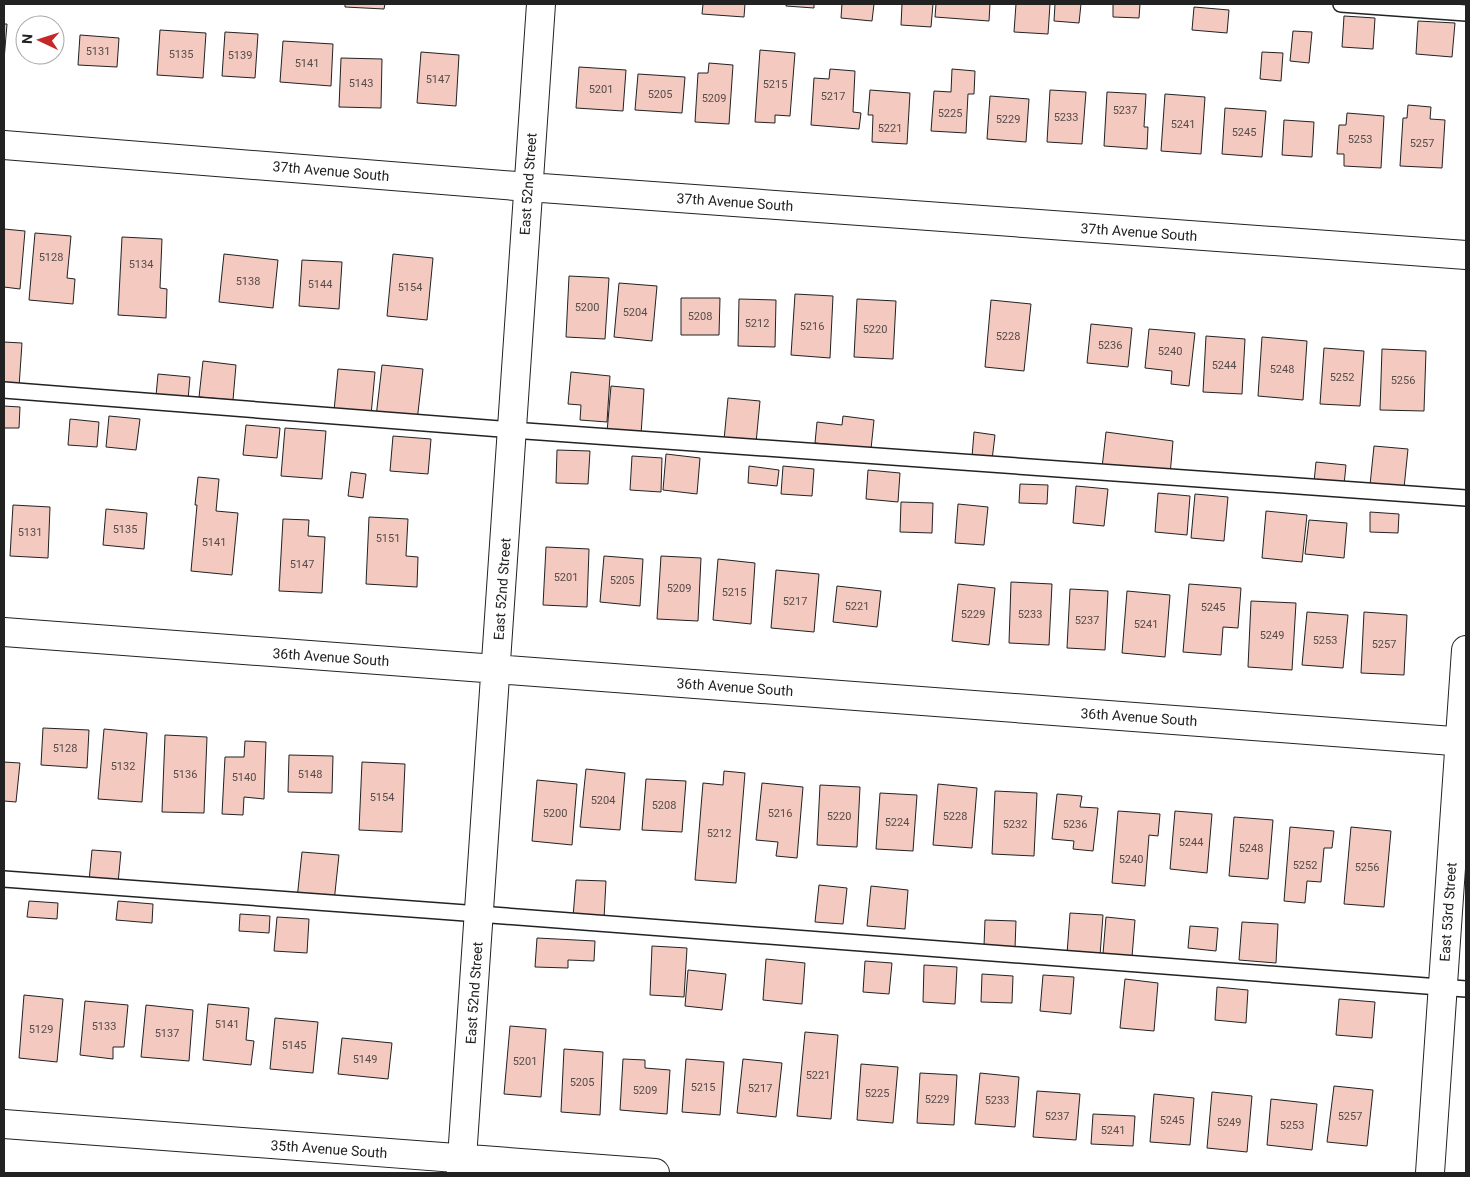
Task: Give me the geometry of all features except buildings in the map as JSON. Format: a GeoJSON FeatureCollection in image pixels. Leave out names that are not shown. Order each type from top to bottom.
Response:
{"type":"FeatureCollection","features":[{"type":"Feature","properties":{"kind":"street","name":"East 52nd Street"},"geometry":{"type":"LineString","coordinates":[[462,1166],[541,4]]}},
{"type":"Feature","properties":{"kind":"street","name":"37th Avenue South"},"geometry":{"type":"LineString","coordinates":[[4,145],[528,187],[1466,255]]}},
{"type":"Feature","properties":{"kind":"street","name":"36th Avenue South"},"geometry":{"type":"LineString","coordinates":[[4,632],[1463,742]]}},
{"type":"Feature","properties":{"kind":"street","name":"East 53rd Street"},"geometry":{"type":"LineString","coordinates":[[1430,1173],[1455,988],[1466,650]]}},
{"type":"Feature","properties":{"kind":"street","name":"35th Avenue South"},"geometry":{"type":"LineString","coordinates":[[4,1124],[462,1166],[655,1173]]}},
{"type":"Feature","properties":{"kind":"lane"},"geometry":{"type":"LineString","coordinates":[[1341,4],[1466,13]]}},
{"type":"Feature","properties":{"kind":"lane"},"geometry":{"type":"LineString","coordinates":[[4,390],[512,430],[1466,498]]}},
{"type":"Feature","properties":{"kind":"lane"},"geometry":{"type":"LineString","coordinates":[[4,879],[1455,988]]}}]}
